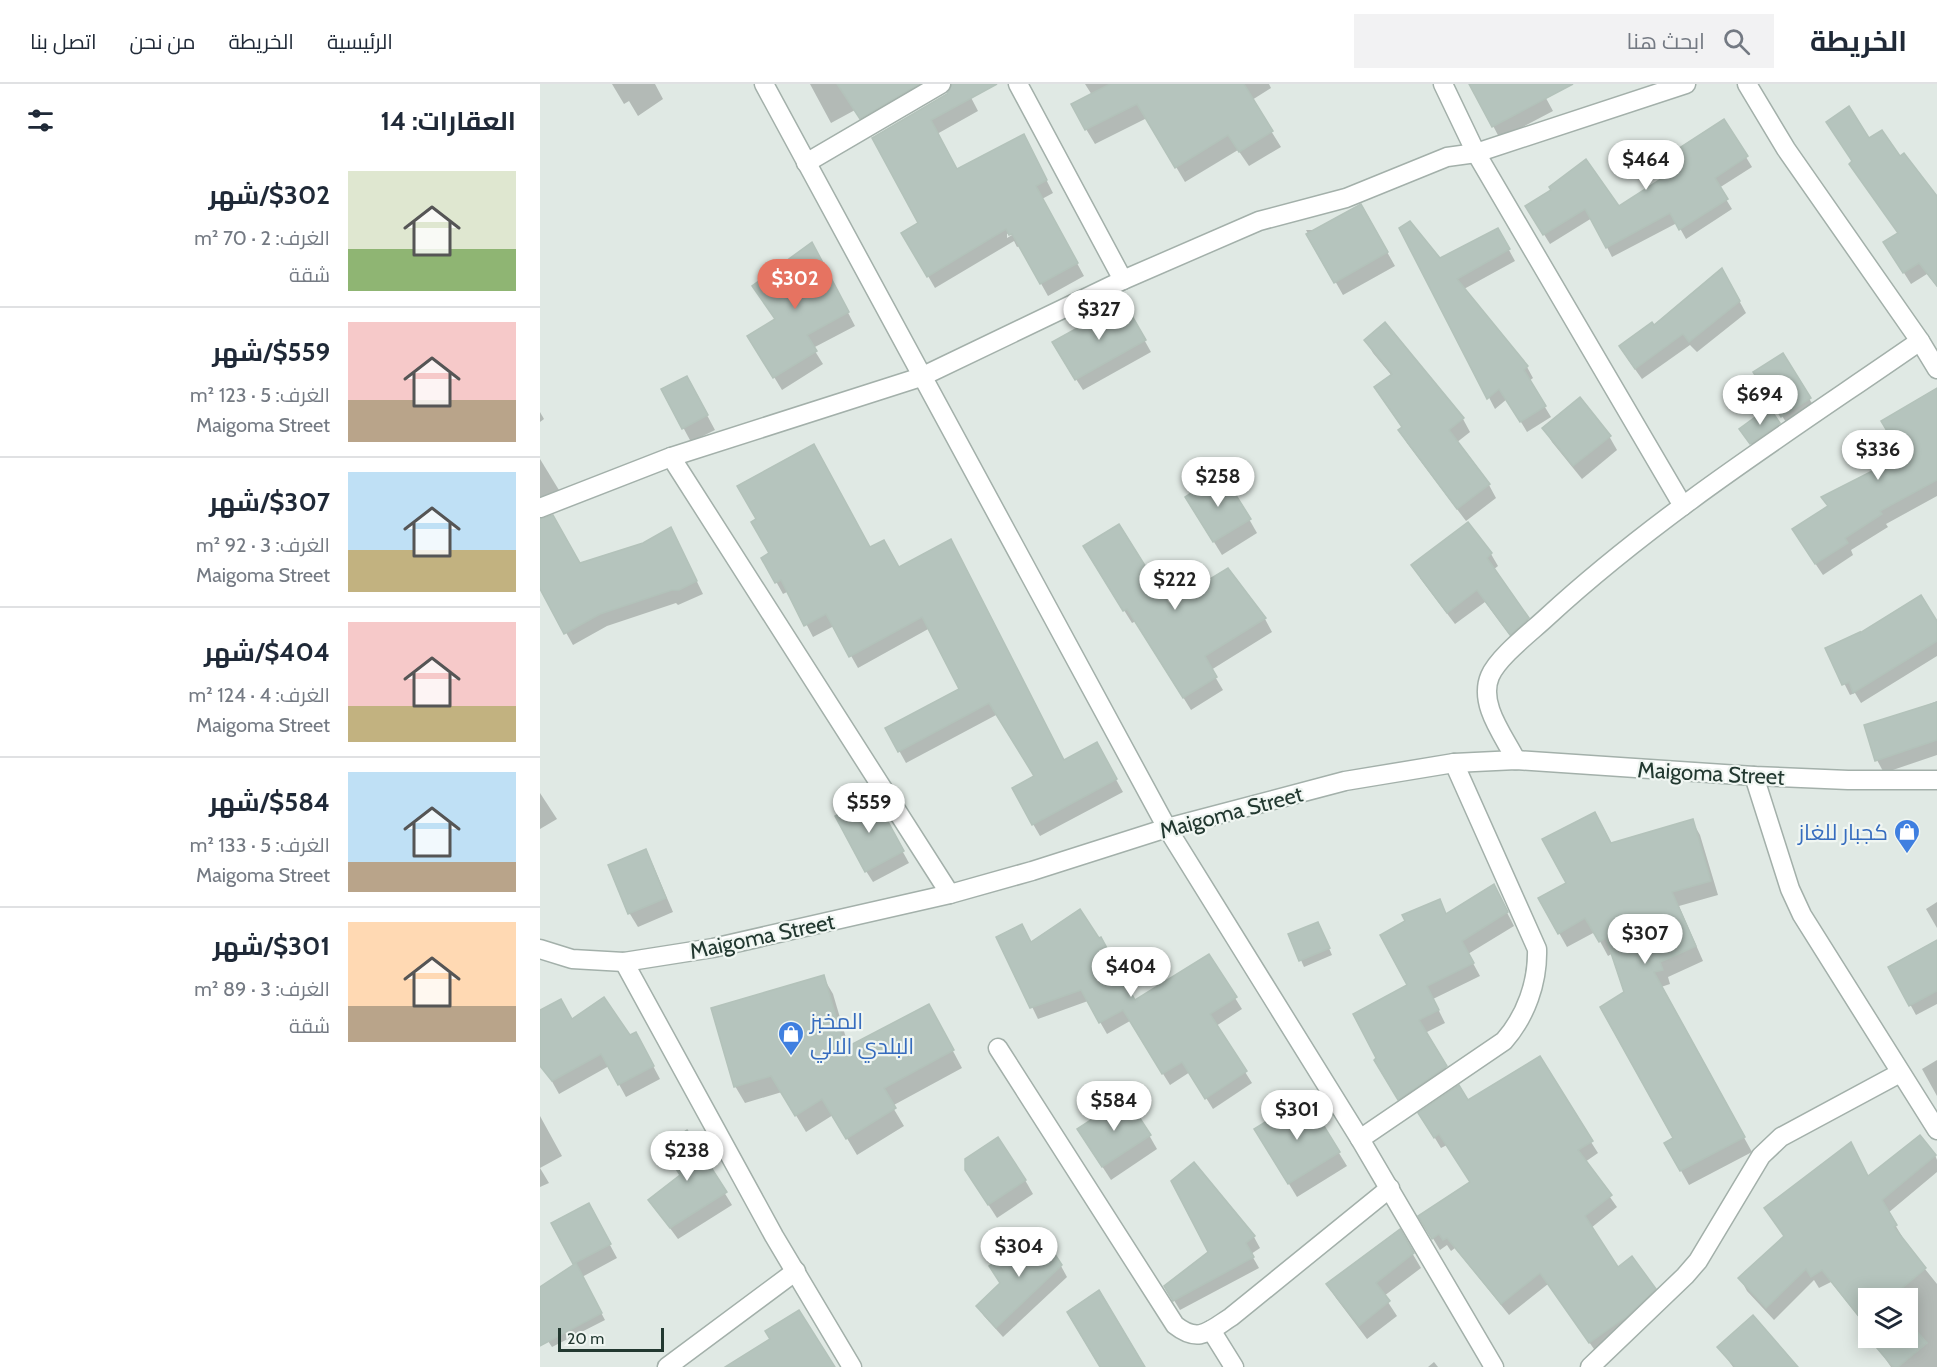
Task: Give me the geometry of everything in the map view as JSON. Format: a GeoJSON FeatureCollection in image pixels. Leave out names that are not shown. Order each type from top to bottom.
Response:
{"type":"FeatureCollection","features":[{"type":"Feature","properties":{"kind":"street"},"geometry":{"type":"LineString","coordinates":[[764,84],[1167,828],[1390,1188],[1494,1367]]}},
{"type":"Feature","properties":{"kind":"street"},"geometry":{"type":"LineString","coordinates":[[806,163],[941,84]]}},
{"type":"Feature","properties":{"kind":"street"},"geometry":{"type":"LineString","coordinates":[[1018,84],[1123,280]]}},
{"type":"Feature","properties":{"kind":"street"},"geometry":{"type":"LineString","coordinates":[[1443,84],[1476,153],[1683,506]]}},
{"type":"Feature","properties":{"kind":"street"},"geometry":{"type":"LineString","coordinates":[[540,508],[672,457],[921,377],[1123,280],[1258,221],[1346,198],[1446,157],[1476,153],[1686,84]]}},
{"type":"Feature","properties":{"kind":"street"},"geometry":{"type":"LineString","coordinates":[[1747,84],[1786,149],[1920,341],[1937,369]]}},
{"type":"Feature","properties":{"kind":"street"},"geometry":{"type":"LineString","coordinates":[[1516,760],[1490,709],[1486,693],[1490,675],[1510,650],[1583,584],[1683,506],[1920,341]]}},
{"type":"Feature","properties":{"kind":"street"},"geometry":{"type":"LineString","coordinates":[[672,457],[950,894]]}},
{"type":"Feature","properties":{"kind":"street","name":"Maigoma Street"},"geometry":{"type":"LineString","coordinates":[[540,950],[572,959],[624,962],[712,948],[950,894],[1032,871],[1167,828],[1345,782],[1454,763],[1516,760],[1754,776],[1937,780]]}},
{"type":"Feature","properties":{"kind":"street"},"geometry":{"type":"LineString","coordinates":[[1360,1139],[1504,1041],[1518,1025],[1529,997],[1537,965],[1537,949],[1454,763]]}},
{"type":"Feature","properties":{"kind":"street"},"geometry":{"type":"LineString","coordinates":[[1754,776],[1790,889],[1802,915],[1937,1130]]}},
{"type":"Feature","properties":{"kind":"street"},"geometry":{"type":"LineString","coordinates":[[624,962],[795,1271],[852,1367]]}},
{"type":"Feature","properties":{"kind":"street"},"geometry":{"type":"LineString","coordinates":[[998,1048],[1174,1325],[1186,1334],[1198,1335],[1211,1330],[1231,1317],[1390,1188]]}},
{"type":"Feature","properties":{"kind":"street"},"geometry":{"type":"LineString","coordinates":[[1590,1367],[1698,1261],[1761,1156],[1781,1137],[1900,1073]]}},
{"type":"Feature","properties":{"kind":"street"},"geometry":{"type":"LineString","coordinates":[[667,1367],[795,1271]]}},
{"type":"Feature","properties":{"kind":"street"},"geometry":{"type":"LineString","coordinates":[[1211,1330],[1234,1367]]}},
{"type":"Feature","properties":{"kind":"building"},"geometry":{"type":"Polygon","coordinates":[[[837,84],[919,84],[860,119],[837,84]]]}},
{"type":"Feature","properties":{"kind":"building"},"geometry":{"type":"Polygon","coordinates":[[[952,84],[997,84],[931,120],[957,169],[1024,134],[1047,180],[1036,186],[1078,263],[1040,284],[1012,234],[1009,235],[1006,229],[927,277],[901,233],[918,223],[872,138],[947,94],[952,84]]]}},
{"type":"Feature","properties":{"kind":"building"},"geometry":{"type":"Polygon","coordinates":[[[1110,84],[1244,84],[1273,131],[1239,152],[1228,135],[1175,168],[1137,104],[1085,130],[1071,104],[1110,84]]]}},
{"type":"Feature","properties":{"kind":"building"},"geometry":{"type":"Polygon","coordinates":[[[1469,84],[1573,84],[1492,127],[1469,84]]]}},
{"type":"Feature","properties":{"kind":"building"},"geometry":{"type":"Polygon","coordinates":[[[1849,106],[1869,138],[1882,130],[1900,156],[1904,153],[1937,196],[1937,286],[1919,263],[1903,273],[1883,242],[1898,233],[1849,164],[1852,161],[1826,122],[1849,106]]]}},
{"type":"Feature","properties":{"kind":"building"},"geometry":{"type":"Polygon","coordinates":[[[1724,119],[1748,156],[1715,178],[1728,199],[1679,230],[1670,213],[1606,248],[1585,209],[1543,235],[1525,206],[1551,190],[1549,187],[1586,159],[1619,206],[1675,170],[1667,156],[1724,119]]]}},
{"type":"Feature","properties":{"kind":"building"},"geometry":{"type":"Polygon","coordinates":[[[1361,204],[1388,252],[1334,283],[1306,234],[1361,204]]]}},
{"type":"Feature","properties":{"kind":"building"},"geometry":{"type":"Polygon","coordinates":[[[1410,221],[1440,258],[1498,228],[1510,249],[1457,279],[1528,366],[1524,370],[1546,406],[1520,422],[1499,389],[1487,399],[1399,228],[1410,221]]]}},
{"type":"Feature","properties":{"kind":"building"},"geometry":{"type":"Polygon","coordinates":[[[812,242],[849,312],[807,335],[817,351],[773,378],[747,336],[775,319],[752,286],[812,242]]]}},
{"type":"Feature","properties":{"kind":"building"},"geometry":{"type":"Polygon","coordinates":[[[1722,268],[1740,301],[1689,342],[1683,334],[1635,369],[1619,346],[1652,322],[1654,325],[1722,268]]]}},
{"type":"Feature","properties":{"kind":"building"},"geometry":{"type":"Polygon","coordinates":[[[1124,302],[1146,340],[1075,380],[1052,342],[1124,302]]]}},
{"type":"Feature","properties":{"kind":"building"},"geometry":{"type":"Polygon","coordinates":[[[1385,322],[1464,418],[1449,430],[1490,484],[1457,509],[1398,430],[1402,427],[1374,387],[1392,374],[1364,340],[1385,322]]]}},
{"type":"Feature","properties":{"kind":"building"},"geometry":{"type":"Polygon","coordinates":[[[1783,353],[1811,398],[1781,417],[1753,372],[1783,353]]]}},
{"type":"Feature","properties":{"kind":"building"},"geometry":{"type":"Polygon","coordinates":[[[687,376],[708,415],[682,429],[661,389],[687,376]]]}},
{"type":"Feature","properties":{"kind":"building"},"geometry":{"type":"Polygon","coordinates":[[[1937,388],[1937,480],[1880,511],[1882,514],[1845,538],[1848,543],[1815,564],[1792,529],[1828,506],[1821,497],[1902,456],[1881,421],[1937,388]]]}},
{"type":"Feature","properties":{"kind":"building"},"geometry":{"type":"Polygon","coordinates":[[[1580,397],[1611,436],[1573,466],[1542,428],[1580,397]]]}},
{"type":"Feature","properties":{"kind":"building"},"geometry":{"type":"Polygon","coordinates":[[[1769,407],[1780,423],[1750,444],[1739,429],[1769,407]]]}},
{"type":"Feature","properties":{"kind":"building"},"geometry":{"type":"Polygon","coordinates":[[[814,444],[870,547],[884,540],[899,567],[951,539],[1064,760],[1097,742],[1117,779],[1032,825],[1012,788],[1034,776],[989,703],[898,752],[885,728],[959,689],[922,617],[849,657],[826,614],[804,626],[781,580],[775,583],[761,558],[769,553],[751,522],[756,519],[737,486],[814,444]]]}},
{"type":"Feature","properties":{"kind":"building"},"geometry":{"type":"Polygon","coordinates":[[[1222,473],[1251,519],[1213,542],[1185,497],[1222,473]]]}},
{"type":"Feature","properties":{"kind":"building"},"geometry":{"type":"Polygon","coordinates":[[[553,515],[580,563],[643,543],[671,527],[697,581],[679,590],[672,590],[600,614],[564,634],[540,589],[540,519],[553,515]]]}},
{"type":"Feature","properties":{"kind":"building"},"geometry":{"type":"Polygon","coordinates":[[[1468,522],[1492,553],[1487,558],[1529,618],[1510,635],[1477,590],[1447,613],[1411,565],[1468,522]]]}},
{"type":"Feature","properties":{"kind":"building"},"geometry":{"type":"Polygon","coordinates":[[[1119,524],[1169,604],[1228,568],[1266,618],[1205,656],[1217,677],[1183,698],[1127,609],[1123,611],[1083,546],[1119,524]]]}},
{"type":"Feature","properties":{"kind":"building"},"geometry":{"type":"Polygon","coordinates":[[[1921,595],[1937,621],[1937,641],[1853,693],[1849,682],[1842,685],[1825,648],[1860,633],[1921,595]]]}},
{"type":"Feature","properties":{"kind":"building"},"geometry":{"type":"Polygon","coordinates":[[[1937,702],[1937,740],[1875,761],[1864,725],[1937,702]]]}},
{"type":"Feature","properties":{"kind":"building"},"geometry":{"type":"Polygon","coordinates":[[[874,796],[904,851],[865,872],[835,816],[874,796]]]}},
{"type":"Feature","properties":{"kind":"building"},"geometry":{"type":"Polygon","coordinates":[[[1595,812],[1611,843],[1693,819],[1711,881],[1672,892],[1696,946],[1660,962],[1663,970],[1654,972],[1745,1137],[1680,1171],[1664,1143],[1673,1138],[1600,1007],[1624,992],[1606,938],[1599,942],[1585,918],[1558,934],[1538,898],[1566,883],[1542,839],[1595,812]]]}},
{"type":"Feature","properties":{"kind":"building"},"geometry":{"type":"Polygon","coordinates":[[[646,849],[666,898],[628,914],[608,865],[646,849]]]}},
{"type":"Feature","properties":{"kind":"building"},"geometry":{"type":"Polygon","coordinates":[[[1494,884],[1508,912],[1462,941],[1474,963],[1427,986],[1439,1010],[1419,1020],[1447,1066],[1398,1100],[1374,1060],[1376,1058],[1353,1014],[1407,985],[1380,935],[1405,921],[1402,915],[1440,899],[1446,914],[1494,884]]]}},
{"type":"Feature","properties":{"kind":"building"},"geometry":{"type":"Polygon","coordinates":[[[1080,909],[1099,938],[1101,937],[1135,1000],[1209,954],[1237,997],[1210,1014],[1247,1071],[1205,1099],[1182,1062],[1162,1074],[1123,1010],[1099,1023],[1081,990],[1030,1008],[996,937],[1022,924],[1031,942],[1080,909]]]}},
{"type":"Feature","properties":{"kind":"building"},"geometry":{"type":"Polygon","coordinates":[[[1318,922],[1330,948],[1299,961],[1288,934],[1318,922]]]}},
{"type":"Feature","properties":{"kind":"building"},"geometry":{"type":"Polygon","coordinates":[[[1937,940],[1937,991],[1909,1006],[1888,967],[1937,940]]]}},
{"type":"Feature","properties":{"kind":"building"},"geometry":{"type":"Polygon","coordinates":[[[824,975],[845,1048],[929,1004],[954,1050],[884,1088],[896,1108],[846,1139],[822,1099],[795,1116],[771,1076],[734,1087],[711,1008],[824,975]]]}},
{"type":"Feature","properties":{"kind":"building"},"geometry":{"type":"Polygon","coordinates":[[[604,997],[630,1035],[636,1032],[654,1066],[618,1085],[601,1054],[552,1081],[540,1066],[540,1010],[561,999],[572,1019],[604,997]]]}},
{"type":"Feature","properties":{"kind":"building"},"geometry":{"type":"Polygon","coordinates":[[[1540,1056],[1593,1141],[1578,1150],[1612,1195],[1585,1216],[1618,1267],[1632,1256],[1656,1289],[1626,1317],[1589,1343],[1540,1273],[1501,1304],[1447,1238],[1443,1240],[1439,1234],[1432,1239],[1418,1216],[1470,1182],[1439,1134],[1434,1138],[1418,1113],[1459,1085],[1468,1100],[1540,1056]]]}},
{"type":"Feature","properties":{"kind":"building"},"geometry":{"type":"Polygon","coordinates":[[[1126,1097],[1151,1135],[1102,1167],[1077,1129],[1126,1097]]]}},
{"type":"Feature","properties":{"kind":"building"},"geometry":{"type":"Polygon","coordinates":[[[1306,1097],[1340,1152],[1288,1184],[1254,1129],[1306,1097]]]}},
{"type":"Feature","properties":{"kind":"building"},"geometry":{"type":"Polygon","coordinates":[[[687,1130],[727,1192],[670,1228],[648,1200],[680,1175],[662,1147],[687,1130]]]}},
{"type":"Feature","properties":{"kind":"building"},"geometry":{"type":"Polygon","coordinates":[[[1920,1135],[1936,1155],[1882,1200],[1897,1225],[1894,1227],[1926,1268],[1902,1288],[1858,1288],[1858,1315],[1822,1270],[1811,1277],[1806,1269],[1766,1308],[1738,1278],[1784,1236],[1764,1208],[1851,1142],[1868,1176],[1920,1135]]]}},
{"type":"Feature","properties":{"kind":"building"},"geometry":{"type":"Polygon","coordinates":[[[998,1137],[1026,1180],[988,1205],[965,1170],[965,1159],[998,1137]]]}},
{"type":"Feature","properties":{"kind":"building"},"geometry":{"type":"Polygon","coordinates":[[[1194,1162],[1255,1236],[1246,1243],[1254,1257],[1173,1301],[1164,1286],[1208,1252],[1171,1181],[1194,1162]]]}},
{"type":"Feature","properties":{"kind":"building"},"geometry":{"type":"Polygon","coordinates":[[[589,1203],[611,1244],[573,1264],[551,1223],[589,1203]]]}},
{"type":"Feature","properties":{"kind":"building"},"geometry":{"type":"Polygon","coordinates":[[[1400,1229],[1414,1253],[1376,1283],[1390,1301],[1359,1326],[1326,1284],[1400,1229]]]}},
{"type":"Feature","properties":{"kind":"building"},"geometry":{"type":"Polygon","coordinates":[[[1041,1233],[1062,1265],[996,1328],[976,1306],[1000,1283],[989,1266],[1041,1233]]]}},
{"type":"Feature","properties":{"kind":"building"},"geometry":{"type":"Polygon","coordinates":[[[576,1263],[602,1313],[540,1346],[540,1287],[576,1263]]]}},
{"type":"Feature","properties":{"kind":"building"},"geometry":{"type":"Polygon","coordinates":[[[1099,1290],[1145,1367],[1100,1367],[1067,1312],[1099,1290]]]}},
{"type":"Feature","properties":{"kind":"building"},"geometry":{"type":"Polygon","coordinates":[[[799,1310],[835,1367],[725,1367],[770,1339],[765,1331],[799,1310]]]}},
{"type":"Feature","properties":{"kind":"building"},"geometry":{"type":"Polygon","coordinates":[[[1753,1315],[1798,1367],[1735,1367],[1717,1347],[1753,1315]]]}},
{"type":"Feature","properties":{"kind":"building"},"geometry":{"type":"Polygon","coordinates":[[[1918,1333],[1927,1343],[1898,1367],[1893,1367],[1877,1348],[1918,1348],[1918,1333]]]}},
{"type":"Feature","properties":{"kind":"place","name":"كجبار للغاز"},"geometry":{"type":"Point","coordinates":[1907,855]}},
{"type":"Feature","properties":{"kind":"place","name":"المخبز البلدي الالي"},"geometry":{"type":"Point","coordinates":[791,1057]}}]}
